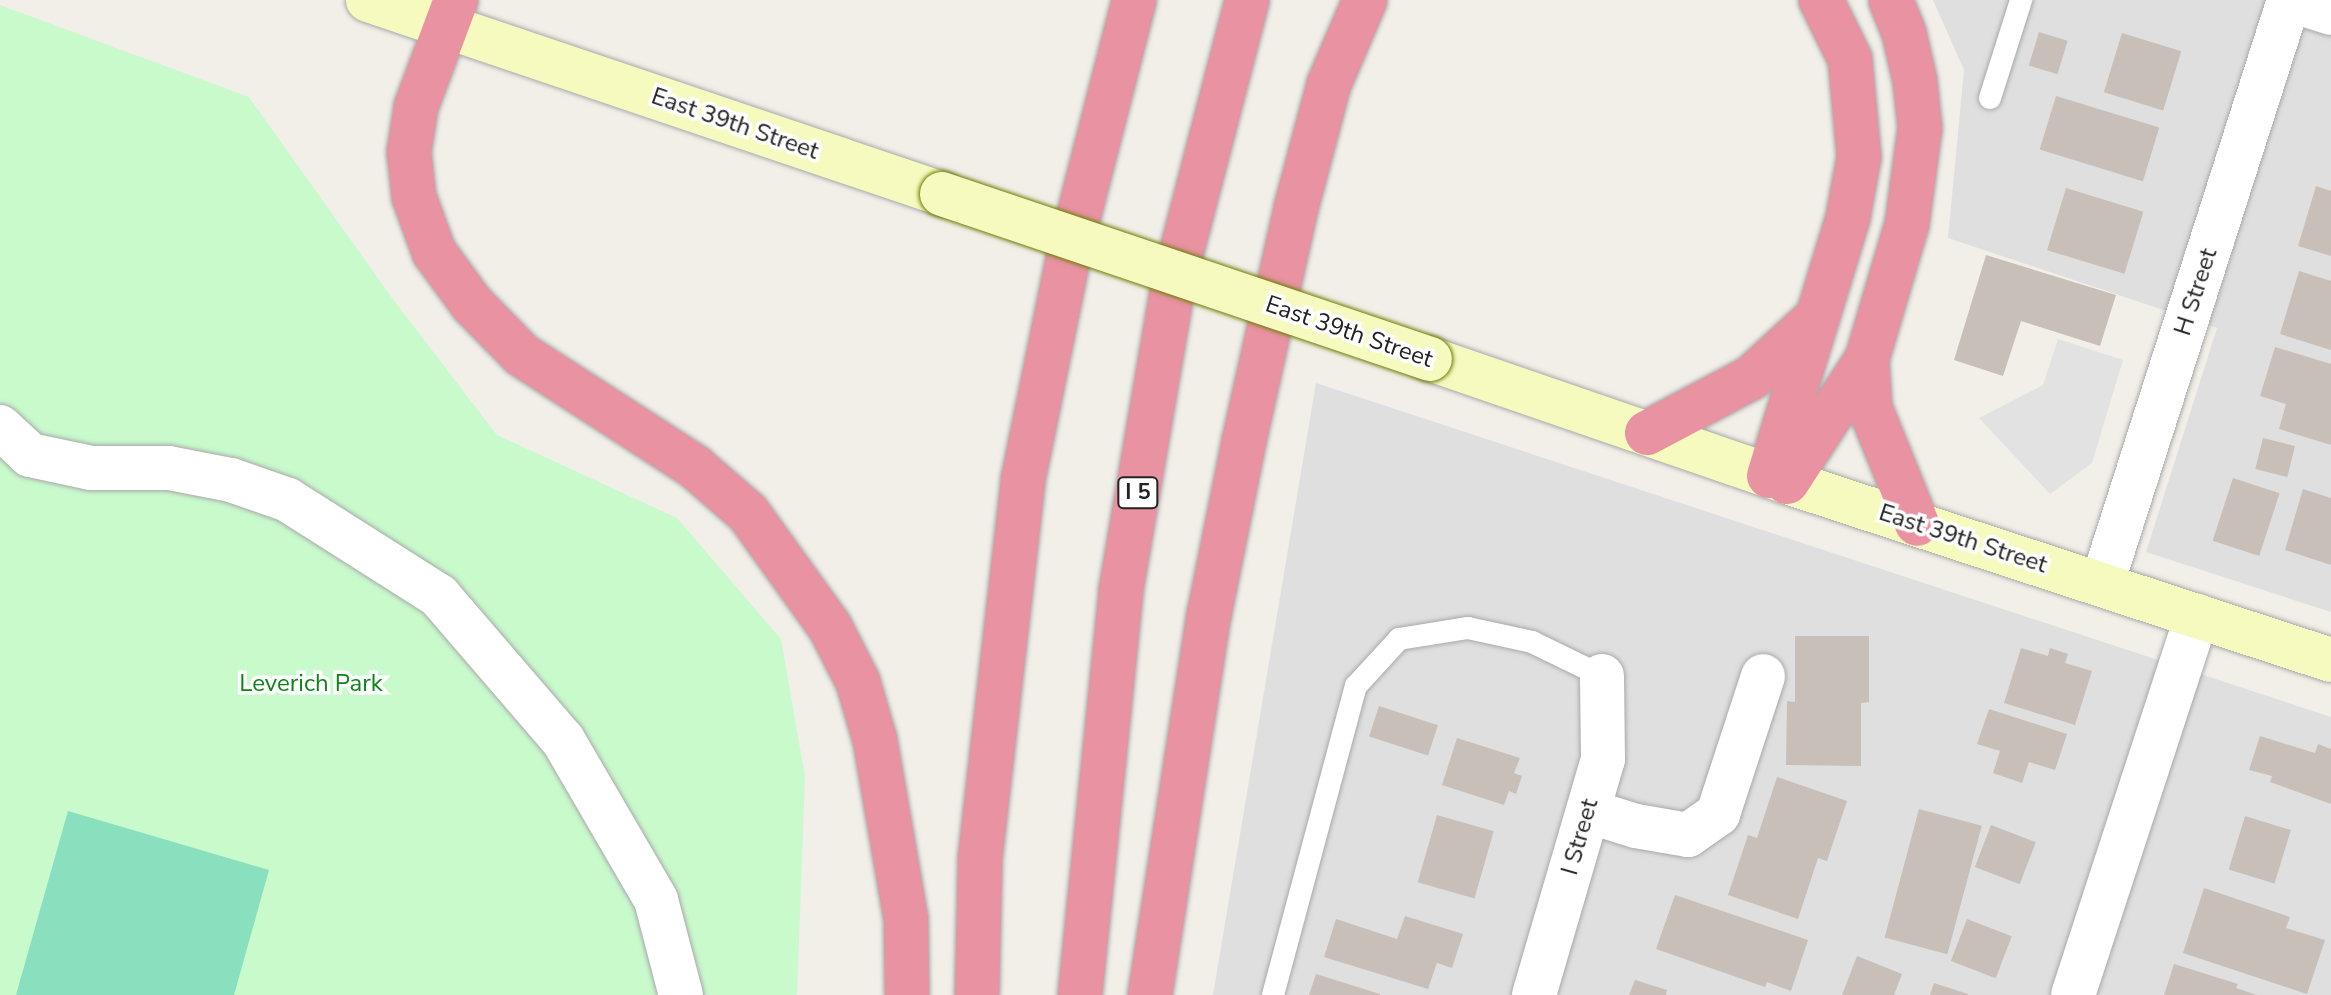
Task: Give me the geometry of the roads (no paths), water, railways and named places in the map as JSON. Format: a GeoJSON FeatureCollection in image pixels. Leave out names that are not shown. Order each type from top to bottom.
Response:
{"type":"FeatureCollection","features":[{"type":"Feature","properties":{"kind":"highway"},"geometry":{"type":"LineString","coordinates":[[977,995],[980,859],[1023,480],[1070,250],[1134,0]]}},
{"type":"Feature","properties":{"kind":"highway","name":"I 5"},"geometry":{"type":"LineString","coordinates":[[1080,995],[1121,590],[1174,281],[1247,0]]}},
{"type":"Feature","properties":{"kind":"highway"},"geometry":{"type":"LineString","coordinates":[[1150,995],[1209,615],[1257,380],[1296,208],[1329,84],[1365,0]]}},
{"type":"Feature","properties":{"kind":"highway"},"geometry":{"type":"LineString","coordinates":[[1778,479],[1815,319],[1848,217],[1859,157],[1850,59],[1821,0]]}},
{"type":"Feature","properties":{"kind":"highway"},"geometry":{"type":"LineString","coordinates":[[1891,0],[1904,33],[1920,128],[1907,224],[1867,359],[1870,408],[1917,524]]}},
{"type":"Feature","properties":{"kind":"highway"},"geometry":{"type":"LineString","coordinates":[[450,14],[416,107],[409,152],[414,197],[434,252],[472,304],[522,355],[695,467],[748,513],[830,627],[858,682],[875,740],[906,920],[907,995]]}},
{"type":"Feature","properties":{"kind":"highway"},"geometry":{"type":"LineString","coordinates":[[1647,433],[1751,378],[1815,319]]}},
{"type":"Feature","properties":{"kind":"highway"},"geometry":{"type":"LineString","coordinates":[[1778,479],[1867,359]]}},
{"type":"Feature","properties":{"kind":"main road","name":"East 39th Street"},"geometry":{"type":"LineString","coordinates":[[368,0],[450,14],[942,194],[1778,479],[2331,660]]}},
{"type":"Feature","properties":{"kind":"street"},"geometry":{"type":"LineString","coordinates":[[2290,0],[2331,13]]}},
{"type":"Feature","properties":{"kind":"street","name":"H Street"},"geometry":{"type":"LineString","coordinates":[[2102,584],[2290,0]]}},
{"type":"Feature","properties":{"kind":"street"},"geometry":{"type":"LineString","coordinates":[[0,427],[30,455],[91,468],[169,468],[231,480],[288,500],[439,596],[563,740],[656,900],[681,995]]}},
{"type":"Feature","properties":{"kind":"street"},"geometry":{"type":"LineString","coordinates":[[2073,995],[2197,616]]}},
{"type":"Feature","properties":{"kind":"street","name":"I Street"},"geometry":{"type":"LineString","coordinates":[[1534,995],[1603,759],[1602,676]]}},
{"type":"Feature","properties":{"kind":"street"},"geometry":{"type":"LineString","coordinates":[[1588,811],[1636,826],[1688,835],[1718,814],[1763,676]]}},
{"type":"Feature","properties":{"kind":"lane"},"geometry":{"type":"LineString","coordinates":[[1990,98],[2021,0]]}},
{"type":"Feature","properties":{"kind":"lane"},"geometry":{"type":"LineString","coordinates":[[1273,995],[1356,686],[1399,639],[1468,628],[1532,642],[1602,676]]}},
{"type":"Feature","properties":{"kind":"park label","name":"Leverich Park"},"geometry":{"type":"Point","coordinates":[311,684]}}]}
